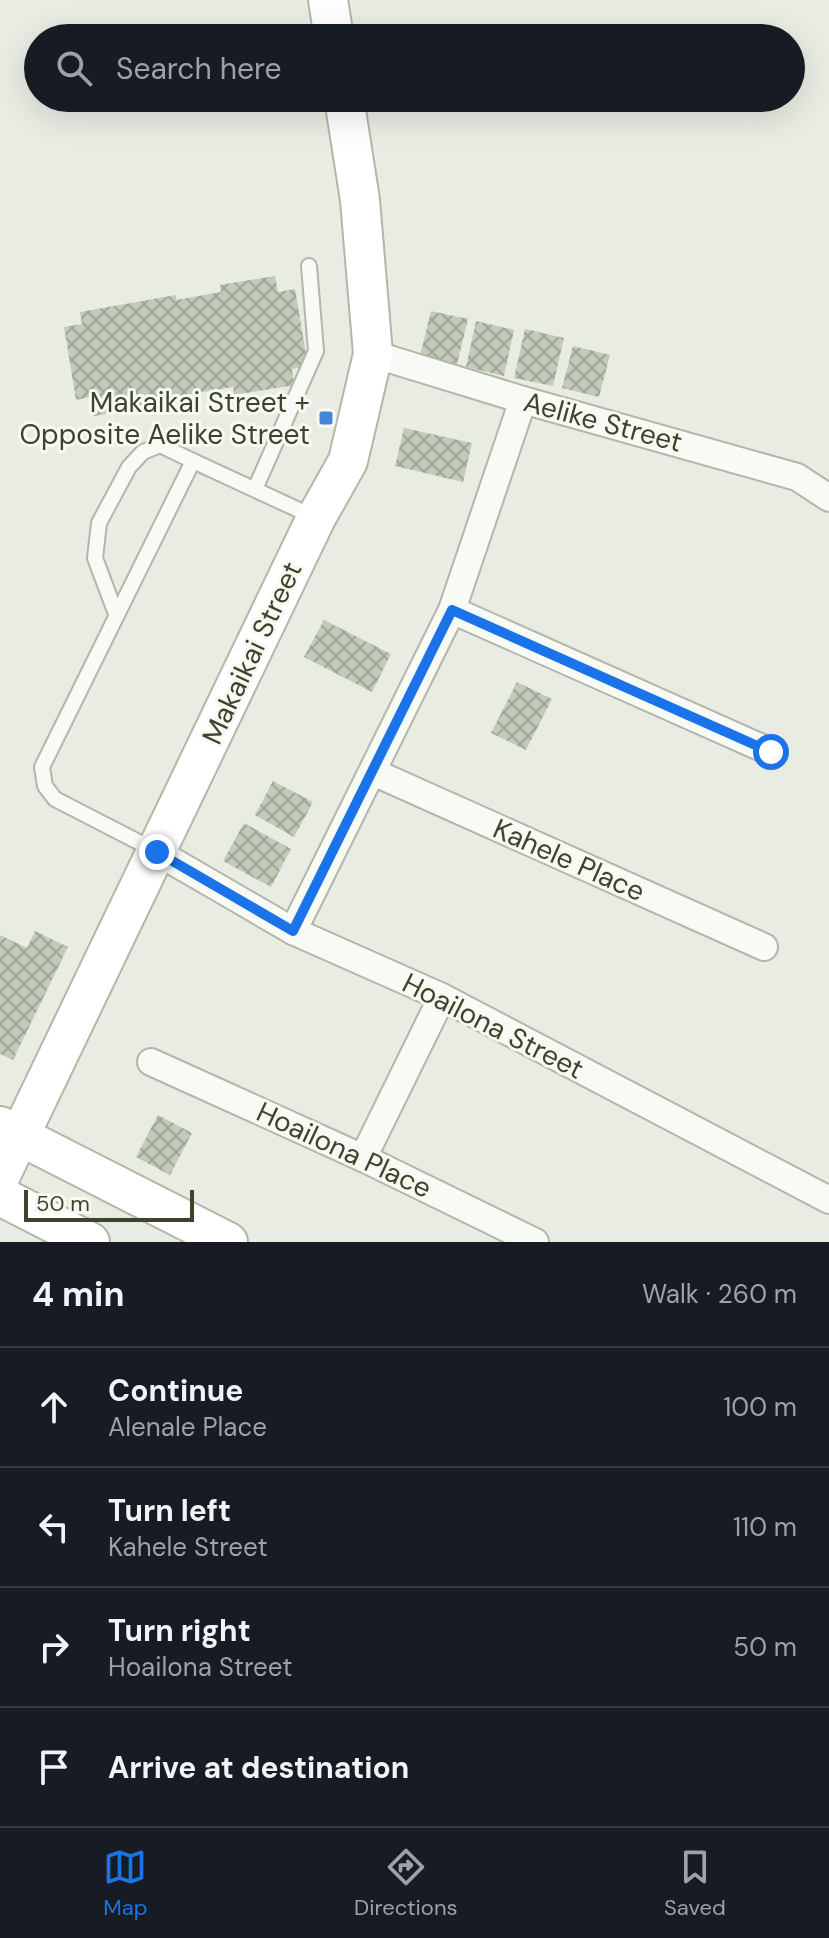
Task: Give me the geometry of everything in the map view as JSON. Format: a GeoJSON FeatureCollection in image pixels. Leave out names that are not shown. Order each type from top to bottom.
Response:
{"type":"FeatureCollection","features":[{"type":"Feature","properties":{"kind":"street"},"geometry":{"type":"LineString","coordinates":[[328,0],[332,24]]}},
{"type":"Feature","properties":{"kind":"street","name":"Makaikai Street"},"geometry":{"type":"LineString","coordinates":[[0,1177],[10,1132],[157,852],[316,518],[348,461],[373,354],[360,200],[346,112]]}},
{"type":"Feature","properties":{"kind":"street","name":"Aelike Street"},"geometry":{"type":"LineString","coordinates":[[373,354],[797,477],[829,498]]}},
{"type":"Feature","properties":{"kind":"street"},"geometry":{"type":"LineString","coordinates":[[293,931],[452,610],[523,400]]}},
{"type":"Feature","properties":{"kind":"street"},"geometry":{"type":"LineString","coordinates":[[452,610],[771,752]]}},
{"type":"Feature","properties":{"kind":"street","name":"Kahele Place"},"geometry":{"type":"LineString","coordinates":[[373,772],[764,947]]}},
{"type":"Feature","properties":{"kind":"street","name":"Hoailona Street"},"geometry":{"type":"LineString","coordinates":[[157,852],[293,931],[442,997],[829,1200]]}},
{"type":"Feature","properties":{"kind":"street"},"geometry":{"type":"LineString","coordinates":[[363,1158],[442,997]]}},
{"type":"Feature","properties":{"kind":"street","name":"Hoailona Place"},"geometry":{"type":"LineString","coordinates":[[151,1062],[363,1158],[535,1242]]}},
{"type":"Feature","properties":{"kind":"street"},"geometry":{"type":"LineString","coordinates":[[10,1132],[228,1242]]}},
{"type":"Feature","properties":{"kind":"street"},"geometry":{"type":"LineString","coordinates":[[0,1196],[90,1242]]}},
{"type":"Feature","properties":{"kind":"lane"},"geometry":{"type":"LineString","coordinates":[[255,489],[316,351],[309,266]]}},
{"type":"Feature","properties":{"kind":"lane"},"geometry":{"type":"LineString","coordinates":[[116,614],[95,558],[99,523],[129,467],[143,452],[160,445],[316,518]]}},
{"type":"Feature","properties":{"kind":"lane"},"geometry":{"type":"LineString","coordinates":[[157,852],[55,799],[45,786],[42,767],[193,461]]}},
{"type":"Feature","properties":{"kind":"building"},"geometry":{"type":"Polygon","coordinates":[[[275,276],[278,292],[295,289],[308,366],[292,369],[294,385],[234,395],[233,387],[166,398],[168,404],[94,416],[90,397],[76,400],[64,327],[82,324],[80,312],[176,295],[176,300],[221,292],[220,285],[275,276]]]}},
{"type":"Feature","properties":{"kind":"building"},"geometry":{"type":"Polygon","coordinates":[[[431,311],[468,319],[457,364],[420,356],[431,311]]]}},
{"type":"Feature","properties":{"kind":"building"},"geometry":{"type":"Polygon","coordinates":[[[476,321],[514,330],[504,376],[466,367],[476,321]]]}},
{"type":"Feature","properties":{"kind":"building"},"geometry":{"type":"Polygon","coordinates":[[[525,329],[564,338],[553,386],[514,378],[525,329]]]}},
{"type":"Feature","properties":{"kind":"building"},"geometry":{"type":"Polygon","coordinates":[[[573,346],[610,355],[599,397],[562,388],[573,346]]]}},
{"type":"Feature","properties":{"kind":"building"},"geometry":{"type":"Polygon","coordinates":[[[404,428],[472,443],[463,482],[395,466],[404,428]]]}},
{"type":"Feature","properties":{"kind":"building"},"geometry":{"type":"Polygon","coordinates":[[[324,620],[391,654],[372,692],[304,657],[324,620]]]}},
{"type":"Feature","properties":{"kind":"building"},"geometry":{"type":"Polygon","coordinates":[[[517,682],[552,699],[526,750],[491,733],[517,682]]]}},
{"type":"Feature","properties":{"kind":"building"},"geometry":{"type":"Polygon","coordinates":[[[273,781],[313,802],[294,837],[255,815],[273,781]]]}},
{"type":"Feature","properties":{"kind":"building"},"geometry":{"type":"Polygon","coordinates":[[[244,823],[291,849],[271,887],[223,861],[244,823]]]}},
{"type":"Feature","properties":{"kind":"building"},"geometry":{"type":"Polygon","coordinates":[[[35,931],[68,947],[13,1060],[0,1054],[0,935],[27,948],[35,931]]]}},
{"type":"Feature","properties":{"kind":"building"},"geometry":{"type":"Polygon","coordinates":[[[158,1115],[192,1133],[170,1175],[136,1157],[158,1115]]]}},
{"type":"Feature","properties":{"kind":"place","name":"Makaikai Street + Opposite Aelike Street"},"geometry":{"type":"Point","coordinates":[326,418]}},
{"type":"Feature","properties":{"kind":"route"},"geometry":{"type":"LineString","coordinates":[[157,852],[293,931],[452,610],[771,752]]}}]}
